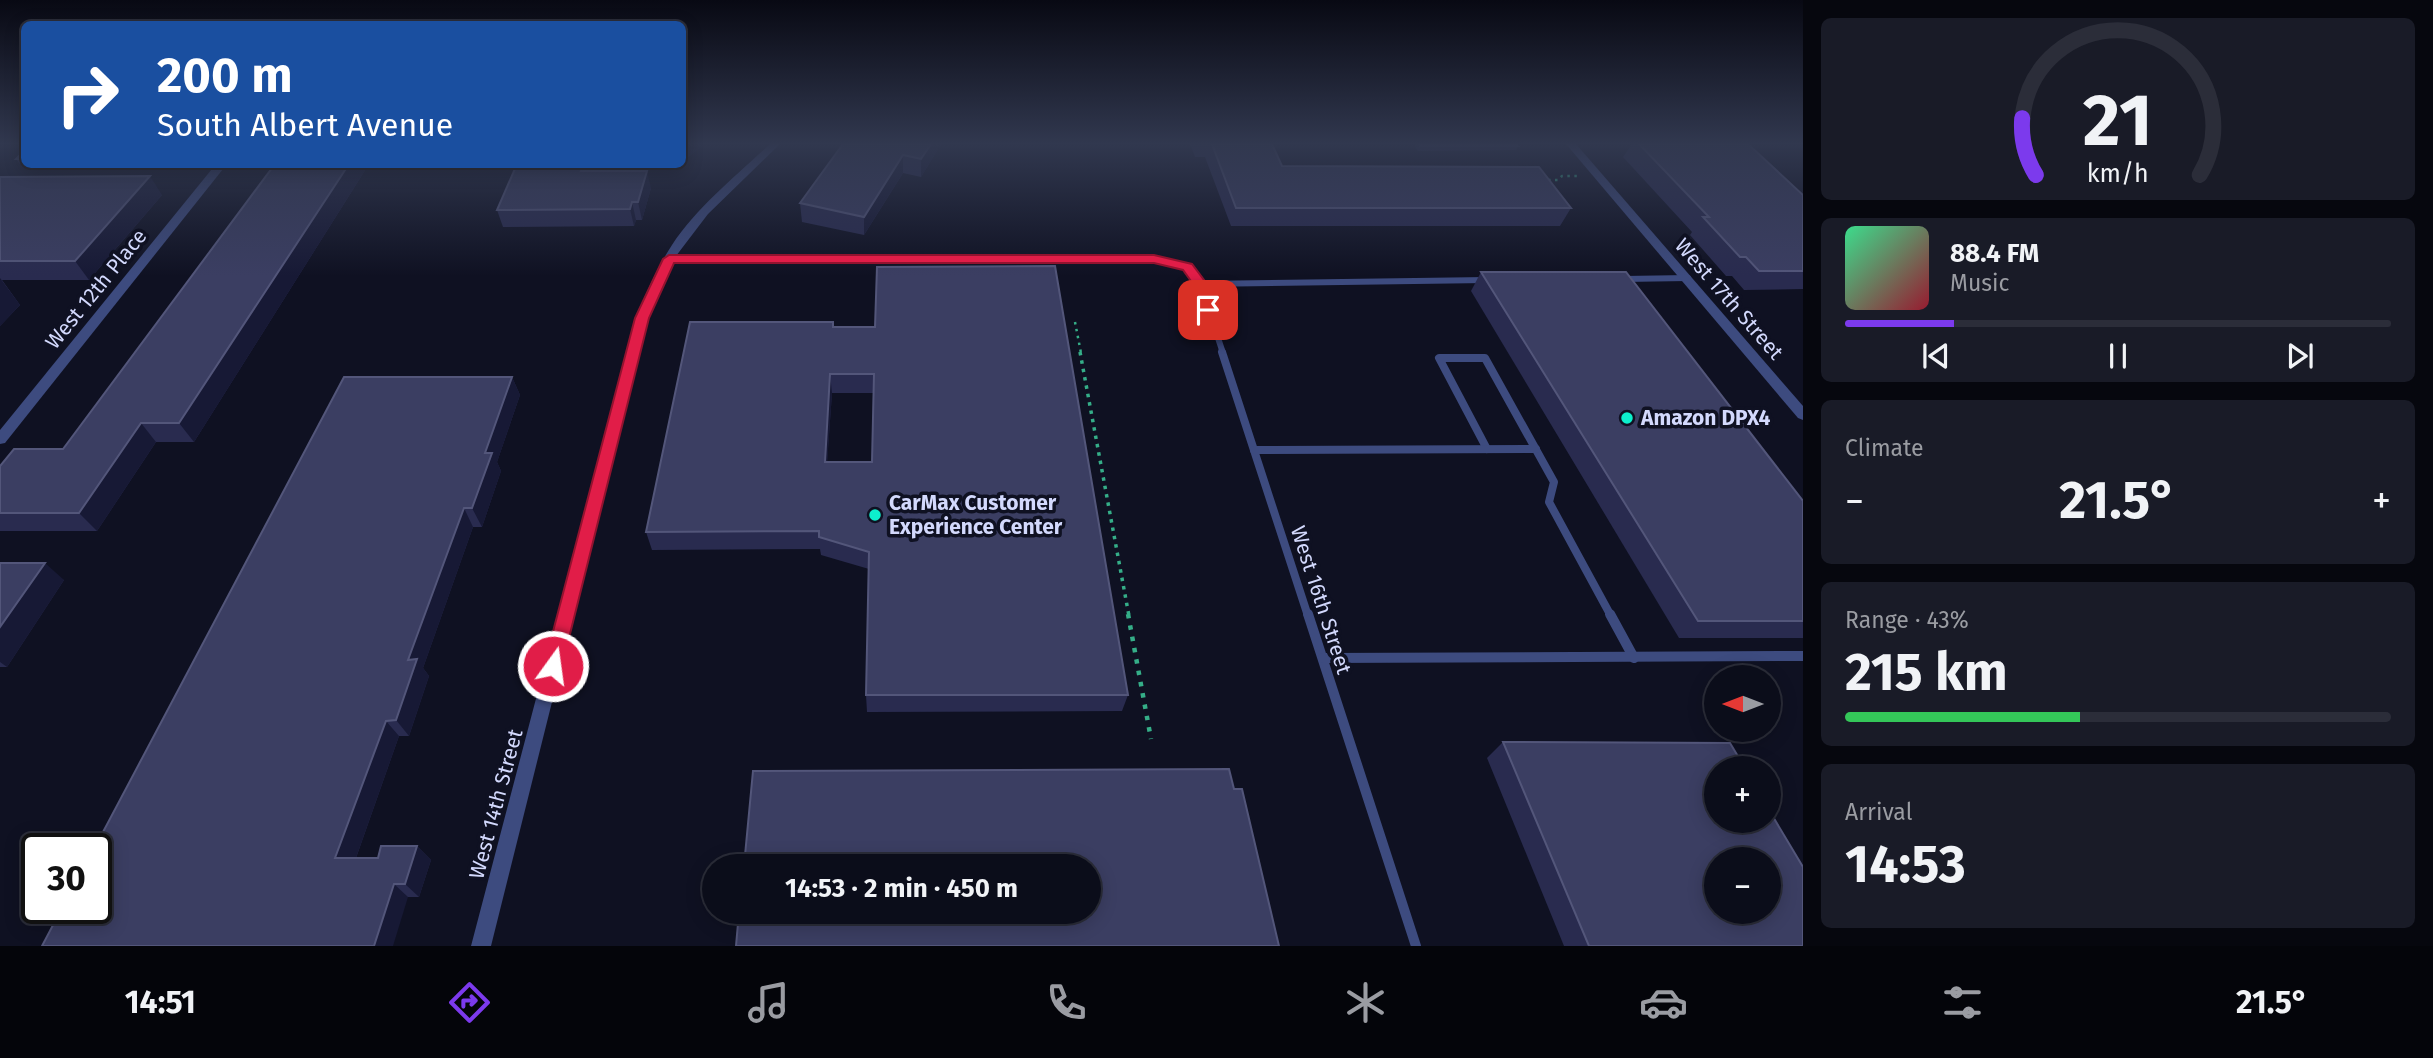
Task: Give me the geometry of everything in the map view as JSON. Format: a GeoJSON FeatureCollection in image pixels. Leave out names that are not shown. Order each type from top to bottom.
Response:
{"type":"FeatureCollection","features":[{"type":"Feature","properties":{"kind":"street","name":"West 12th Place"},"geometry":{"type":"LineString","coordinates":[[0,439],[203,188]]}},
{"type":"Feature","properties":{"kind":"street","name":"West 14th Street"},"geometry":{"type":"LineString","coordinates":[[481,946],[642,318],[669,259],[701,215],[729,188]]}},
{"type":"Feature","properties":{"kind":"street","name":"West 17th Street"},"geometry":{"type":"LineString","coordinates":[[1610,188],[1803,415]]}},
{"type":"Feature","properties":{"kind":"street"},"geometry":{"type":"LineString","coordinates":[[669,259],[1154,259],[1188,267]]}},
{"type":"Feature","properties":{"kind":"lane","name":"West 16th Street"},"geometry":{"type":"LineString","coordinates":[[1188,267],[1200,284],[1416,946]]}},
{"type":"Feature","properties":{"kind":"lane"},"geometry":{"type":"LineString","coordinates":[[1620,279],[1688,278]]}},
{"type":"Feature","properties":{"kind":"lane"},"geometry":{"type":"LineString","coordinates":[[1200,284],[1499,280]]}},
{"type":"Feature","properties":{"kind":"lane"},"geometry":{"type":"LineString","coordinates":[[1487,449],[1439,358],[1485,358],[1554,482],[1549,502],[1634,657]]}},
{"type":"Feature","properties":{"kind":"lane"},"geometry":{"type":"LineString","coordinates":[[1254,450],[1536,449]]}},
{"type":"Feature","properties":{"kind":"lane"},"geometry":{"type":"LineString","coordinates":[[1322,658],[1803,656]]}},
{"type":"Feature","properties":{"kind":"path"},"geometry":{"type":"LineString","coordinates":[[1075,322],[1151,738]]}},
{"type":"Feature","properties":{"kind":"building"},"geometry":{"type":"Polygon","coordinates":[[[0,188],[139,188],[75,261],[0,261],[0,188]]]}},
{"type":"Feature","properties":{"kind":"building"},"geometry":{"type":"Polygon","coordinates":[[[257,188],[333,188],[179,423],[141,423],[79,513],[0,513],[0,466],[14,449],[63,449],[257,188]]]}},
{"type":"Feature","properties":{"kind":"building"},"geometry":{"type":"Polygon","coordinates":[[[507,188],[642,188],[638,202],[632,202],[630,209],[497,210],[507,188]]]}},
{"type":"Feature","properties":{"kind":"building"},"geometry":{"type":"Polygon","coordinates":[[[811,188],[882,188],[864,217],[800,203],[811,188]]]}},
{"type":"Feature","properties":{"kind":"building"},"geometry":{"type":"Polygon","coordinates":[[[1229,188],[1556,188],[1571,208],[1236,208],[1229,188]]]}},
{"type":"Feature","properties":{"kind":"building"},"geometry":{"type":"Polygon","coordinates":[[[1681,188],[1796,188],[1803,195],[1803,271],[1759,271],[1746,257],[1740,257],[1703,217],[1709,217],[1681,188]]]}},
{"type":"Feature","properties":{"kind":"building","name":"CarMax Customer Experience Center"},"geometry":{"type":"Polygon","coordinates":[[[1055,266],[1128,695],[866,695],[869,552],[819,537],[819,531],[646,532],[690,322],[833,322],[833,327],[875,327],[877,267],[1055,266]],[[830,374],[825,462],[872,462],[874,374],[830,374]]]}},
{"type":"Feature","properties":{"kind":"building","name":"Amazon DPX4"},"geometry":{"type":"Polygon","coordinates":[[[1481,272],[1626,272],[1803,501],[1803,621],[1698,621],[1481,272]]]}},
{"type":"Feature","properties":{"kind":"building"},"geometry":{"type":"Polygon","coordinates":[[[344,377],[512,377],[485,453],[492,453],[472,508],[464,508],[408,660],[417,659],[396,720],[386,721],[335,858],[378,858],[381,846],[417,846],[405,884],[394,884],[374,946],[42,946],[54,924],[112,924],[112,833],[102,833],[344,377]]]}},
{"type":"Feature","properties":{"kind":"building"},"geometry":{"type":"Polygon","coordinates":[[[0,563],[45,563],[0,627],[0,563]]]}},
{"type":"Feature","properties":{"kind":"building"},"geometry":{"type":"Polygon","coordinates":[[[1503,742],[1730,743],[1738,756],[1704,756],[1704,833],[1781,833],[1781,830],[1803,867],[1803,946],[1589,946],[1503,742]]]}},
{"type":"Feature","properties":{"kind":"building"},"geometry":{"type":"Polygon","coordinates":[[[1229,769],[1234,789],[1242,789],[1279,946],[736,946],[738,924],[1101,924],[1101,854],[745,854],[753,771],[1229,769]]]}},
{"type":"Feature","properties":{"kind":"place","name":"Amazon DPX4"},"geometry":{"type":"Point","coordinates":[1627,418]}},
{"type":"Feature","properties":{"kind":"place","name":"CarMax Customer Experience Center"},"geometry":{"type":"Point","coordinates":[875,515]}},
{"type":"Feature","properties":{"kind":"route"},"geometry":{"type":"LineString","coordinates":[[553,666],[642,318],[669,259],[1154,259],[1188,267],[1200,284],[1208,310]]}}]}
